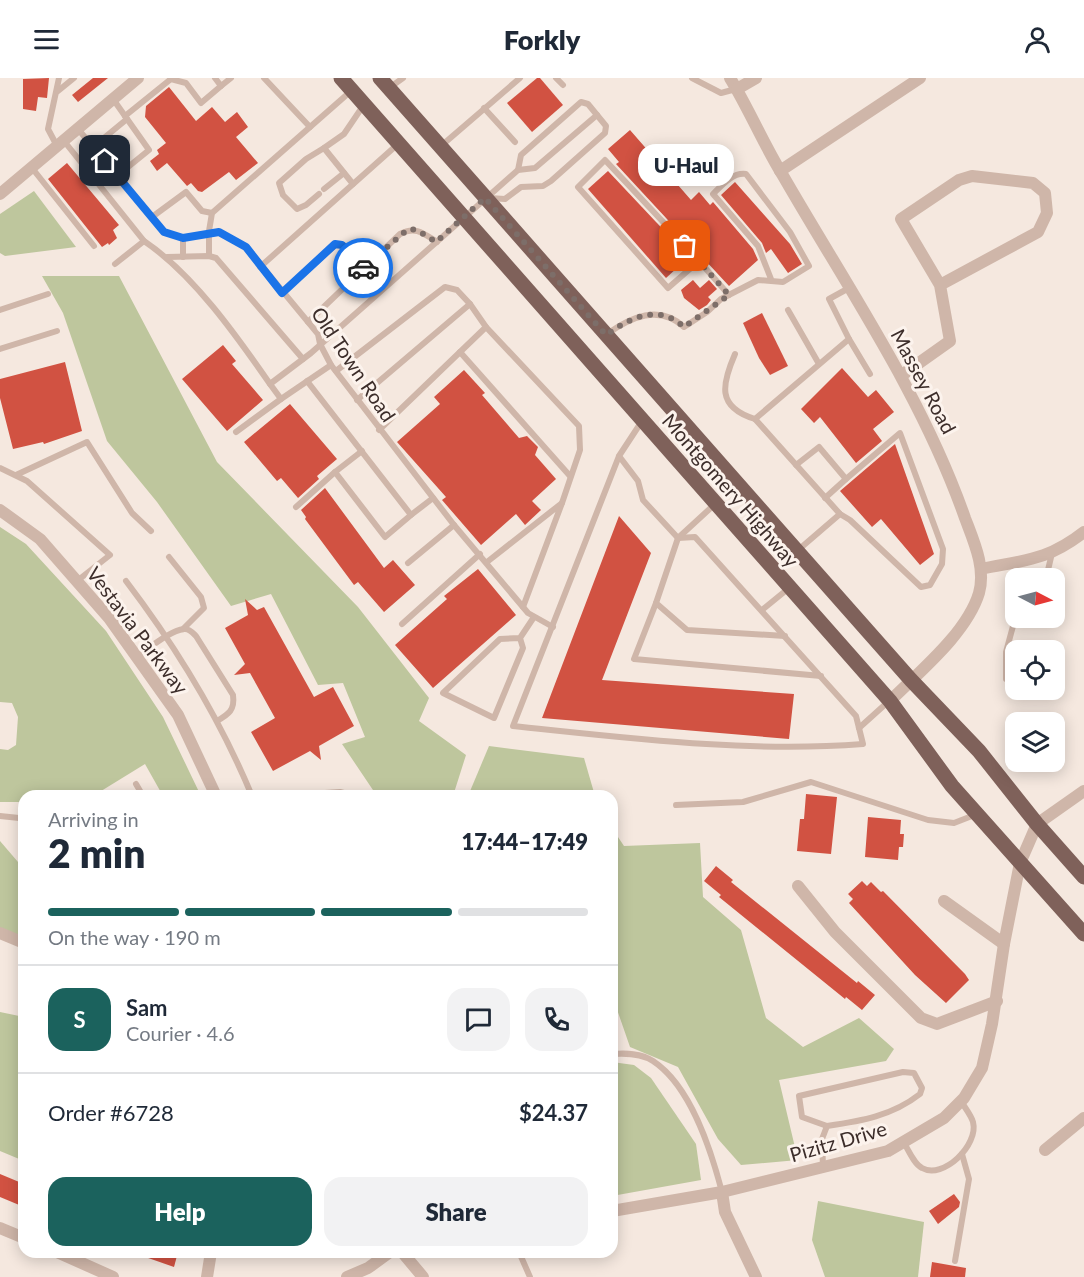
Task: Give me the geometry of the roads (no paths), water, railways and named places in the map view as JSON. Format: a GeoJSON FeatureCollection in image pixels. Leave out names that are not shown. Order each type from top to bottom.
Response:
{"type":"FeatureCollection","features":[{"type":"Feature","properties":{"kind":"main road","name":"Montgomery Highway"},"geometry":{"type":"LineString","coordinates":[[340,78],[890,701],[952,786],[1084,934]]}},
{"type":"Feature","properties":{"kind":"main road","name":"Montgomery Highway"},"geometry":{"type":"LineString","coordinates":[[384,83],[911,680],[979,750],[1037,824],[1084,877]]}},
{"type":"Feature","properties":{"kind":"street"},"geometry":{"type":"LineString","coordinates":[[0,194],[138,78]]}},
{"type":"Feature","properties":{"kind":"street","name":"Massey Road"},"geometry":{"type":"LineString","coordinates":[[730,78],[780,171],[902,375],[949,470],[981,569],[979,592],[972,609],[951,640],[890,701]]}},
{"type":"Feature","properties":{"kind":"street"},"geometry":{"type":"LineString","coordinates":[[737,89],[756,78]]}},
{"type":"Feature","properties":{"kind":"street"},"geometry":{"type":"LineString","coordinates":[[780,171],[920,78]]}},
{"type":"Feature","properties":{"kind":"street"},"geometry":{"type":"LineString","coordinates":[[902,375],[950,341],[940,285],[901,219],[959,180],[972,176],[1033,183],[1045,194],[1047,213],[1038,232],[940,285]]}},
{"type":"Feature","properties":{"kind":"street","name":"Vestavia Parkway"},"geometry":{"type":"LineString","coordinates":[[0,510],[40,539],[77,581],[136,656],[178,715],[213,790]]}},
{"type":"Feature","properties":{"kind":"street"},"geometry":{"type":"LineString","coordinates":[[981,569],[1034,560],[1052,553],[1084,532]]}},
{"type":"Feature","properties":{"kind":"street"},"geometry":{"type":"LineString","coordinates":[[1037,824],[1084,791]]}},
{"type":"Feature","properties":{"kind":"street","name":"Pizitz Drive"},"geometry":{"type":"LineString","coordinates":[[618,1210],[722,1192],[888,1151],[944,1118],[961,1101],[982,1068],[997,1001],[1004,944],[1020,863],[1037,824]]}},
{"type":"Feature","properties":{"kind":"street"},"geometry":{"type":"LineString","coordinates":[[798,886],[835,932],[921,1018],[937,1024],[997,1001]]}},
{"type":"Feature","properties":{"kind":"street"},"geometry":{"type":"LineString","coordinates":[[944,901],[1004,944]]}},
{"type":"Feature","properties":{"kind":"street"},"geometry":{"type":"LineString","coordinates":[[0,933],[18,940]]}},
{"type":"Feature","properties":{"kind":"street"},"geometry":{"type":"LineString","coordinates":[[1045,1150],[1084,1118]]}},
{"type":"Feature","properties":{"kind":"street"},"geometry":{"type":"LineString","coordinates":[[722,1192],[725,1212],[756,1277]]}},
{"type":"Feature","properties":{"kind":"street"},"geometry":{"type":"LineString","coordinates":[[0,1228],[18,1236]]}},
{"type":"Feature","properties":{"kind":"street"},"geometry":{"type":"LineString","coordinates":[[70,1258],[113,1277]]}},
{"type":"Feature","properties":{"kind":"street"},"geometry":{"type":"LineString","coordinates":[[207,1277],[210,1258]]}},
{"type":"Feature","properties":{"kind":"street"},"geometry":{"type":"LineString","coordinates":[[347,1277],[368,1268],[382,1258]]}},
{"type":"Feature","properties":{"kind":"street"},"geometry":{"type":"LineString","coordinates":[[407,1258],[423,1277]]}},
{"type":"Feature","properties":{"kind":"lane"},"geometry":{"type":"LineString","coordinates":[[59,78],[48,129],[144,241],[188,277],[281,399]]}},
{"type":"Feature","properties":{"kind":"lane"},"geometry":{"type":"LineString","coordinates":[[58,91],[74,78]]}},
{"type":"Feature","properties":{"kind":"lane"},"geometry":{"type":"LineString","coordinates":[[215,78],[221,86]]}},
{"type":"Feature","properties":{"kind":"lane"},"geometry":{"type":"LineString","coordinates":[[93,147],[171,79],[186,83],[201,103],[231,78]]}},
{"type":"Feature","properties":{"kind":"lane"},"geometry":{"type":"LineString","coordinates":[[264,78],[310,127]]}},
{"type":"Feature","properties":{"kind":"lane"},"geometry":{"type":"LineString","coordinates":[[384,83],[403,78]]}},
{"type":"Feature","properties":{"kind":"lane"},"geometry":{"type":"LineString","coordinates":[[441,147],[520,78]]}},
{"type":"Feature","properties":{"kind":"lane"},"geometry":{"type":"LineString","coordinates":[[556,78],[563,85]]}},
{"type":"Feature","properties":{"kind":"lane"},"geometry":{"type":"LineString","coordinates":[[693,78],[721,93],[737,89]]}},
{"type":"Feature","properties":{"kind":"lane"},"geometry":{"type":"LineString","coordinates":[[209,256],[212,213],[351,90]]}},
{"type":"Feature","properties":{"kind":"lane"},"geometry":{"type":"LineString","coordinates":[[113,99],[149,150],[117,176]]}},
{"type":"Feature","properties":{"kind":"lane"},"geometry":{"type":"LineString","coordinates":[[485,198],[505,199],[521,187],[543,186],[605,133],[606,126],[588,104],[581,102],[521,155],[518,170]]}},
{"type":"Feature","properties":{"kind":"lane"},"geometry":{"type":"LineString","coordinates":[[344,174],[306,205],[297,209],[283,195],[279,183],[306,159],[344,134],[364,105]]}},
{"type":"Feature","properties":{"kind":"lane"},"geometry":{"type":"LineString","coordinates":[[484,108],[515,142]]}},
{"type":"Feature","properties":{"kind":"lane"},"geometry":{"type":"LineString","coordinates":[[270,384],[303,359],[518,170],[535,168],[597,115]]}},
{"type":"Feature","properties":{"kind":"lane"},"geometry":{"type":"LineString","coordinates":[[78,128],[164,232],[183,238],[209,231]]}},
{"type":"Feature","properties":{"kind":"lane"},"geometry":{"type":"LineString","coordinates":[[260,267],[398,144]]}},
{"type":"Feature","properties":{"kind":"lane"},"geometry":{"type":"LineString","coordinates":[[324,148],[353,184]]}},
{"type":"Feature","properties":{"kind":"lane"},"geometry":{"type":"LineString","coordinates":[[699,261],[668,288],[578,187],[605,160],[699,261],[729,295]]}},
{"type":"Feature","properties":{"kind":"lane"},"geometry":{"type":"LineString","coordinates":[[32,168],[94,246]]}},
{"type":"Feature","properties":{"kind":"lane"},"geometry":{"type":"LineString","coordinates":[[606,335],[628,319],[640,316],[671,317],[684,327],[729,295],[758,280],[771,279],[783,282],[809,266],[784,224],[746,174],[742,173],[732,177],[713,194],[758,246],[771,279]]}},
{"type":"Feature","properties":{"kind":"lane"},"geometry":{"type":"LineString","coordinates":[[152,217],[186,192],[202,211],[212,213]]}},
{"type":"Feature","properties":{"kind":"lane"},"geometry":{"type":"LineString","coordinates":[[308,322],[408,229],[417,230],[436,242]]}},
{"type":"Feature","properties":{"kind":"lane","name":"Old Town Road"},"geometry":{"type":"LineString","coordinates":[[209,231],[219,232],[246,247],[260,267],[318,334],[320,344],[331,364],[379,430],[454,525],[523,607],[553,627]]}},
{"type":"Feature","properties":{"kind":"lane"},"geometry":{"type":"LineString","coordinates":[[183,238],[183,257]]}},
{"type":"Feature","properties":{"kind":"lane"},"geometry":{"type":"LineString","coordinates":[[115,264],[144,241]]}},
{"type":"Feature","properties":{"kind":"lane"},"geometry":{"type":"LineString","coordinates":[[282,293],[335,244],[342,245],[363,269]]}},
{"type":"Feature","properties":{"kind":"lane"},"geometry":{"type":"LineString","coordinates":[[166,257],[209,256],[216,258],[303,359]]}},
{"type":"Feature","properties":{"kind":"lane"},"geometry":{"type":"LineString","coordinates":[[336,371],[445,287],[457,290],[486,327],[579,426],[580,450],[523,607]]}},
{"type":"Feature","properties":{"kind":"lane"},"geometry":{"type":"LineString","coordinates":[[849,288],[829,299],[870,374]]}},
{"type":"Feature","properties":{"kind":"lane"},"geometry":{"type":"LineString","coordinates":[[0,310],[48,294]]}},
{"type":"Feature","properties":{"kind":"lane"},"geometry":{"type":"LineString","coordinates":[[357,400],[470,304]]}},
{"type":"Feature","properties":{"kind":"lane"},"geometry":{"type":"LineString","coordinates":[[788,310],[819,364]]}},
{"type":"Feature","properties":{"kind":"lane"},"geometry":{"type":"LineString","coordinates":[[379,430],[486,327]]}},
{"type":"Feature","properties":{"kind":"lane"},"geometry":{"type":"LineString","coordinates":[[0,350],[57,331]]}},
{"type":"Feature","properties":{"kind":"lane"},"geometry":{"type":"LineString","coordinates":[[755,419],[849,339]]}},
{"type":"Feature","properties":{"kind":"lane"},"geometry":{"type":"LineString","coordinates":[[460,352],[570,476]]}},
{"type":"Feature","properties":{"kind":"lane"},"geometry":{"type":"LineString","coordinates":[[735,354],[724,381],[725,393],[740,414],[755,419],[825,498],[840,514],[850,520],[921,587],[930,585],[937,577],[942,564],[943,549],[900,433],[825,498]]}},
{"type":"Feature","properties":{"kind":"lane"},"geometry":{"type":"LineString","coordinates":[[236,432],[331,364]]}},
{"type":"Feature","properties":{"kind":"lane"},"geometry":{"type":"LineString","coordinates":[[307,381],[411,515]]}},
{"type":"Feature","properties":{"kind":"lane"},"geometry":{"type":"LineString","coordinates":[[642,421],[619,456],[513,726],[735,747],[816,748],[863,744],[856,716],[762,610],[694,537],[678,538]]}},
{"type":"Feature","properties":{"kind":"lane"},"geometry":{"type":"LineString","coordinates":[[16,475],[87,442],[132,513],[151,531]]}},
{"type":"Feature","properties":{"kind":"lane"},"geometry":{"type":"LineString","coordinates":[[796,465],[819,447],[846,479]]}},
{"type":"Feature","properties":{"kind":"lane"},"geometry":{"type":"LineString","coordinates":[[296,507],[334,472],[362,451]]}},
{"type":"Feature","properties":{"kind":"lane"},"geometry":{"type":"LineString","coordinates":[[619,456],[638,481],[643,500],[678,538]]}},
{"type":"Feature","properties":{"kind":"lane"},"geometry":{"type":"LineString","coordinates":[[0,468],[27,480],[110,555],[77,581]]}},
{"type":"Feature","properties":{"kind":"lane"},"geometry":{"type":"LineString","coordinates":[[334,472],[385,537],[433,498]]}},
{"type":"Feature","properties":{"kind":"lane"},"geometry":{"type":"LineString","coordinates":[[487,562],[562,503]]}},
{"type":"Feature","properties":{"kind":"lane"},"geometry":{"type":"LineString","coordinates":[[715,504],[678,538],[634,659],[820,676]]}},
{"type":"Feature","properties":{"kind":"lane"},"geometry":{"type":"LineString","coordinates":[[797,551],[840,514]]}},
{"type":"Feature","properties":{"kind":"lane"},"geometry":{"type":"LineString","coordinates":[[408,563],[454,525]]}},
{"type":"Feature","properties":{"kind":"lane"},"geometry":{"type":"LineString","coordinates":[[1048,568],[1052,553]]}},
{"type":"Feature","properties":{"kind":"lane"},"geometry":{"type":"LineString","coordinates":[[402,624],[480,554]]}},
{"type":"Feature","properties":{"kind":"lane"},"geometry":{"type":"LineString","coordinates":[[136,656],[183,629],[204,608],[201,597],[169,557]]}},
{"type":"Feature","properties":{"kind":"lane"},"geometry":{"type":"LineString","coordinates":[[126,581],[167,637],[217,721],[233,750],[250,790]]}},
{"type":"Feature","properties":{"kind":"lane"},"geometry":{"type":"LineString","coordinates":[[762,610],[789,588]]}},
{"type":"Feature","properties":{"kind":"lane"},"geometry":{"type":"LineString","coordinates":[[656,603],[687,630],[785,636]]}},
{"type":"Feature","properties":{"kind":"lane"},"geometry":{"type":"LineString","coordinates":[[520,638],[500,639],[443,693],[494,718],[523,648],[520,638],[534,616]]}},
{"type":"Feature","properties":{"kind":"lane"},"geometry":{"type":"LineString","coordinates":[[183,629],[196,636],[233,695],[234,707],[231,713],[217,721]]}},
{"type":"Feature","properties":{"kind":"lane"},"geometry":{"type":"LineString","coordinates":[[859,728],[890,701]]}},
{"type":"Feature","properties":{"kind":"lane"},"geometry":{"type":"LineString","coordinates":[[676,805],[743,802],[811,782],[928,820],[954,823],[978,814]]}},
{"type":"Feature","properties":{"kind":"lane"},"geometry":{"type":"LineString","coordinates":[[136,784],[140,790]]}},
{"type":"Feature","properties":{"kind":"lane"},"geometry":{"type":"LineString","coordinates":[[0,816],[18,818]]}},
{"type":"Feature","properties":{"kind":"lane"},"geometry":{"type":"LineString","coordinates":[[618,1054],[639,1055],[652,1060],[680,1091],[692,1108],[722,1192]]}},
{"type":"Feature","properties":{"kind":"lane"},"geometry":{"type":"LineString","coordinates":[[903,1072],[914,1073],[920,1082],[920,1094],[894,1111],[866,1120],[827,1126],[802,1117],[799,1096],[903,1072]]}},
{"type":"Feature","properties":{"kind":"lane"},"geometry":{"type":"LineString","coordinates":[[903,1141],[920,1167],[930,1171],[939,1170],[962,1154],[971,1144],[973,1123],[961,1101]]}},
{"type":"Feature","properties":{"kind":"lane"},"geometry":{"type":"LineString","coordinates":[[823,1167],[822,1139],[827,1126]]}},
{"type":"Feature","properties":{"kind":"lane"},"geometry":{"type":"LineString","coordinates":[[955,1261],[969,1179],[962,1154]]}},
{"type":"Feature","properties":{"kind":"lane"},"geometry":{"type":"LineString","coordinates":[[522,1258],[530,1277]]}},
{"type":"Feature","properties":{"kind":"place","name":"U-Haul"},"geometry":{"type":"Point","coordinates":[685,246]}}]}
